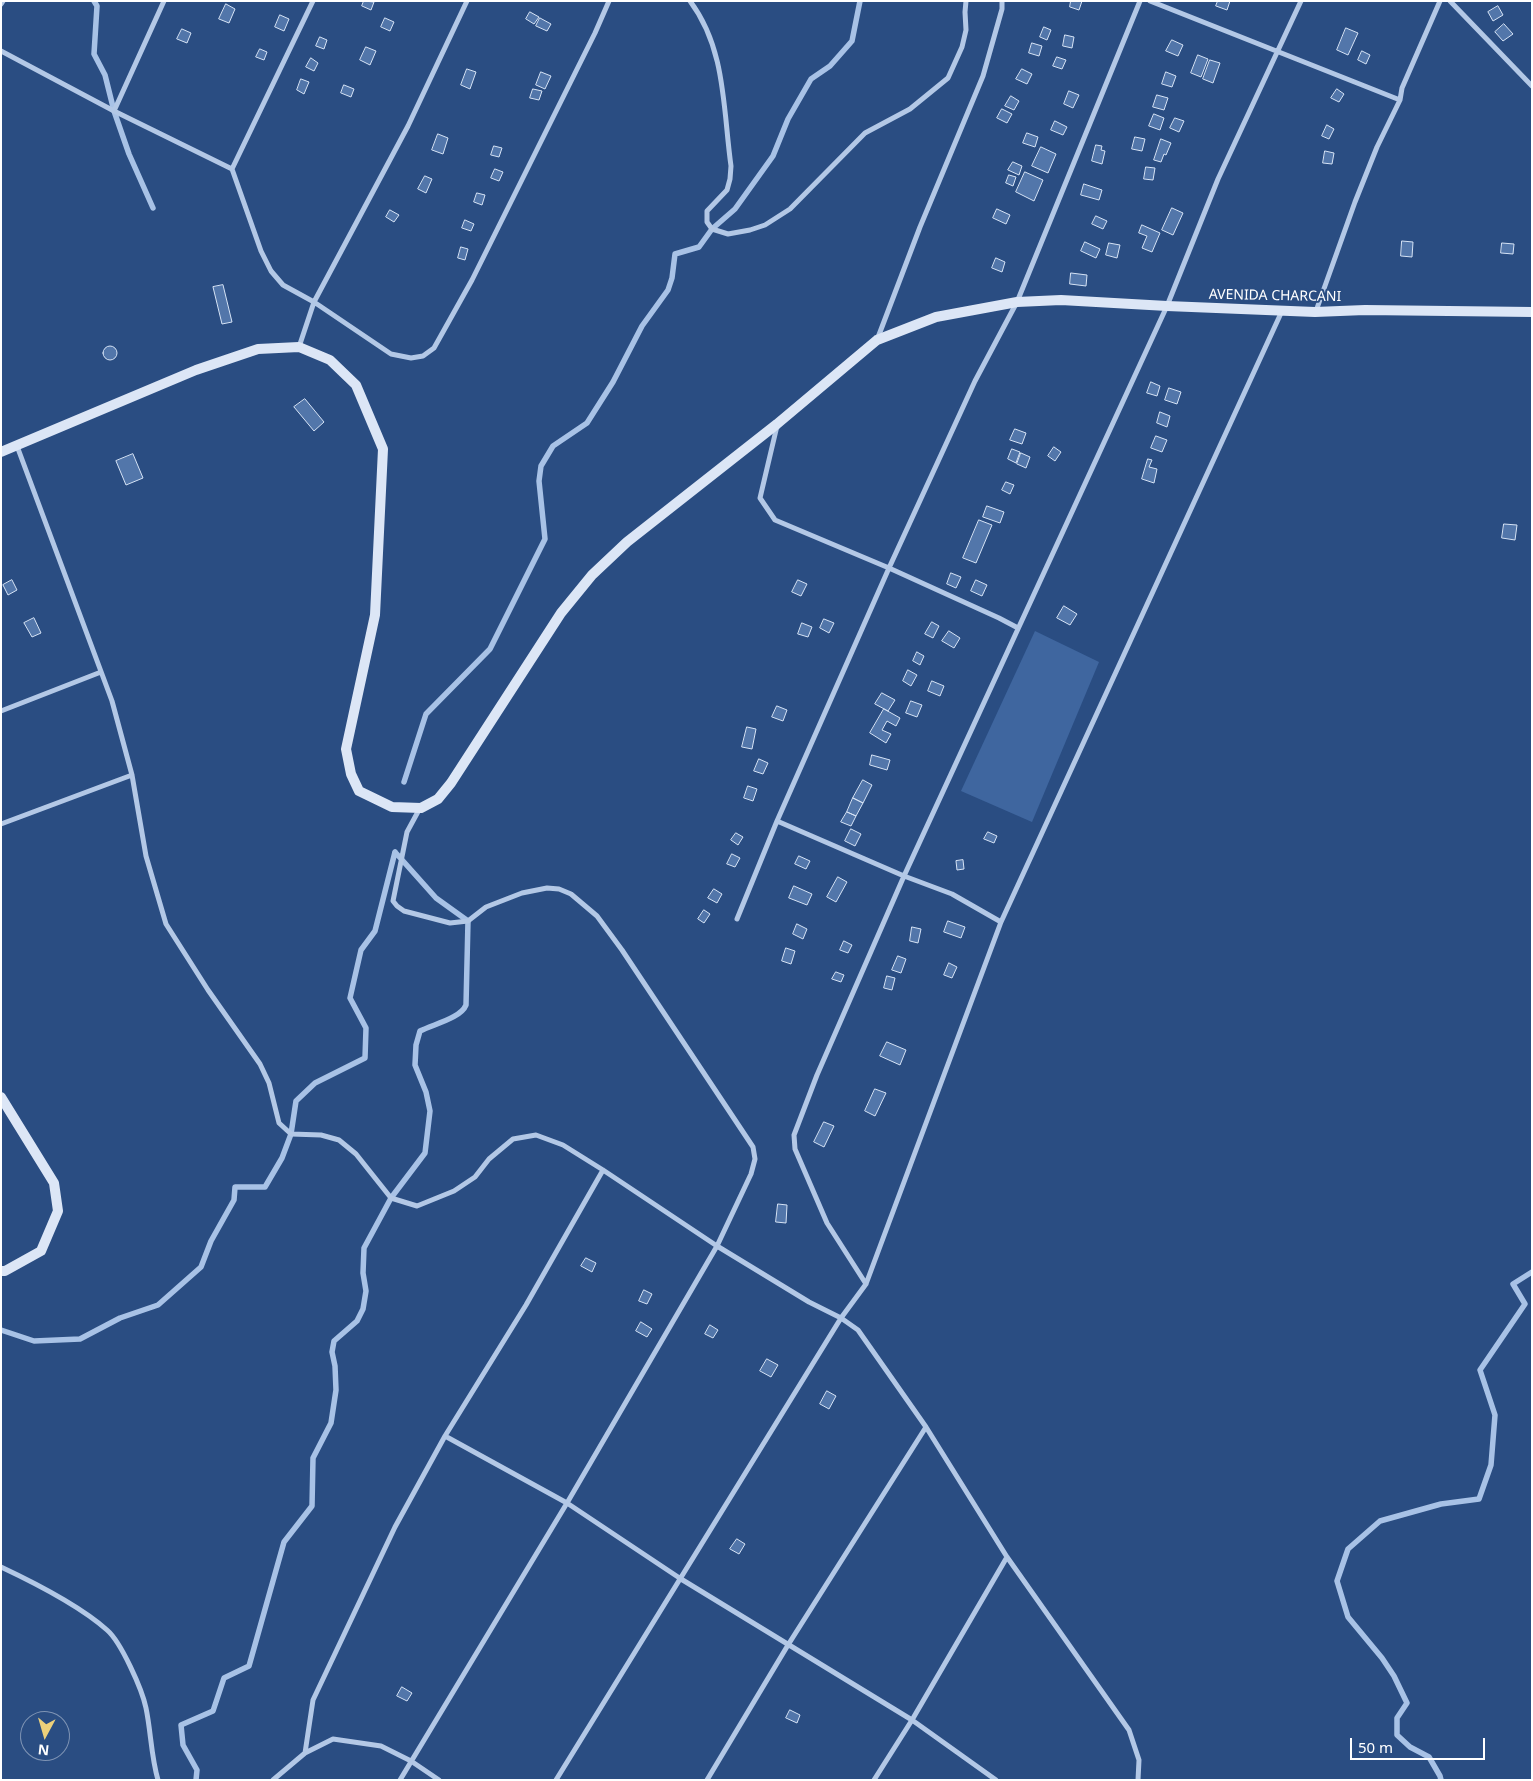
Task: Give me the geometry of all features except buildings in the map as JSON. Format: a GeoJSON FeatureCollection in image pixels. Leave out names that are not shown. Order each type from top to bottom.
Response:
{"type":"FeatureCollection","features":[{"type":"Feature","properties":{"kind":"main road","name":"AVENIDA CHARCANI"},"geometry":{"type":"LineString","coordinates":[[418,808],[438,799],[450,783],[562,613],[592,575],[627,542],[778,424],[877,340],[936,317],[1017,302],[1061,300],[1316,312],[1365,310],[1532,312]]}},
{"type":"Feature","properties":{"kind":"main road"},"geometry":{"type":"LineString","coordinates":[[1,452],[196,370],[258,349],[299,347],[330,360],[356,385],[383,450],[375,615],[346,749],[351,774],[359,791],[392,807],[418,808]]}},
{"type":"Feature","properties":{"kind":"main road"},"geometry":{"type":"LineString","coordinates":[[1,1097],[54,1183],[58,1212],[41,1251],[1,1271]]}},
{"type":"Feature","properties":{"kind":"street"},"geometry":{"type":"LineString","coordinates":[[114,111],[164,1]]}},
{"type":"Feature","properties":{"kind":"street"},"geometry":{"type":"LineString","coordinates":[[232,169],[313,1]]}},
{"type":"Feature","properties":{"kind":"street"},"geometry":{"type":"LineString","coordinates":[[299,347],[314,302],[408,126],[467,1]]}},
{"type":"Feature","properties":{"kind":"street"},"geometry":{"type":"LineString","coordinates":[[1,51],[114,111],[232,169],[261,251],[271,271],[283,285],[314,302],[391,354],[411,358],[424,356],[434,348],[472,280],[595,33],[609,1]]}},
{"type":"Feature","properties":{"kind":"street"},"geometry":{"type":"LineString","coordinates":[[690,1],[702,17],[720,70],[731,166],[727,190],[708,211],[706,222],[712,229],[728,234],[765,225],[790,209],[865,133],[910,108],[948,78],[962,47],[966,30],[966,1]]}},
{"type":"Feature","properties":{"kind":"street"},"geometry":{"type":"LineString","coordinates":[[877,340],[920,226],[983,76],[1002,9],[1002,1]]}},
{"type":"Feature","properties":{"kind":"street"},"geometry":{"type":"LineString","coordinates":[[737,919],[777,821],[889,568],[975,381],[1017,302],[1140,1]]}},
{"type":"Feature","properties":{"kind":"street"},"geometry":{"type":"LineString","coordinates":[[1150,1],[1400,100]]}},
{"type":"Feature","properties":{"kind":"street"},"geometry":{"type":"LineString","coordinates":[[866,1284],[827,1223],[795,1149],[794,1135],[817,1075],[904,876],[1167,306],[1218,178],[1300,1]]}},
{"type":"Feature","properties":{"kind":"street"},"geometry":{"type":"LineString","coordinates":[[1316,312],[1374,156],[1400,100],[1402,88],[1440,1]]}},
{"type":"Feature","properties":{"kind":"street"},"geometry":{"type":"LineString","coordinates":[[1450,1],[1532,86]]}},
{"type":"Feature","properties":{"kind":"street"},"geometry":{"type":"LineString","coordinates":[[556,1780],[841,1318],[866,1284],[1000,922],[1282,311]]}},
{"type":"Feature","properties":{"kind":"street"},"geometry":{"type":"LineString","coordinates":[[778,424],[760,498],[775,520],[889,568],[1018,628]]}},
{"type":"Feature","properties":{"kind":"street"},"geometry":{"type":"LineString","coordinates":[[17,446],[112,701],[132,775],[146,856],[166,924],[208,990],[260,1064],[269,1084],[279,1122],[291,1134],[321,1135],[339,1140],[356,1154],[391,1198],[417,1206],[454,1192],[475,1177],[489,1159],[513,1139],[536,1135],[563,1146],[604,1170],[717,1246],[809,1302],[841,1318],[858,1330],[926,1427],[1008,1557],[1129,1730],[1139,1760],[1138,1780]]}},
{"type":"Feature","properties":{"kind":"street"},"geometry":{"type":"LineString","coordinates":[[1,711],[101,672]]}},
{"type":"Feature","properties":{"kind":"street"},"geometry":{"type":"LineString","coordinates":[[1,824],[132,775]]}},
{"type":"Feature","properties":{"kind":"street"},"geometry":{"type":"LineString","coordinates":[[400,1780],[567,1503],[717,1246],[751,1174],[755,1159],[753,1147],[622,950],[598,916],[571,894],[559,889],[547,888],[522,893],[486,907],[468,921],[450,923],[404,911],[396,906],[392,901],[407,832],[418,808]]}},
{"type":"Feature","properties":{"kind":"street"},"geometry":{"type":"LineString","coordinates":[[777,821],[904,876],[952,894],[1000,922]]}},
{"type":"Feature","properties":{"kind":"street"},"geometry":{"type":"LineString","coordinates":[[305,1753],[313,1700],[395,1527],[445,1436],[526,1305],[604,1170]]}},
{"type":"Feature","properties":{"kind":"street"},"geometry":{"type":"LineString","coordinates":[[706,1780],[788,1645],[926,1427]]}},
{"type":"Feature","properties":{"kind":"street"},"geometry":{"type":"LineString","coordinates":[[445,1436],[567,1503],[681,1579],[912,1720],[996,1780]]}},
{"type":"Feature","properties":{"kind":"street"},"geometry":{"type":"LineString","coordinates":[[874,1780],[912,1720],[1008,1557]]}},
{"type":"Feature","properties":{"kind":"street"},"geometry":{"type":"LineString","coordinates":[[1,1567],[76,1608],[108,1630],[125,1655],[146,1706],[151,1736],[152,1759],[158,1780]]}},
{"type":"Feature","properties":{"kind":"street"},"geometry":{"type":"LineString","coordinates":[[273,1780],[305,1753],[333,1739],[381,1746],[411,1761],[439,1780]]}},
{"type":"Feature","properties":{"kind":"shaded area"},"geometry":{"type":"Polygon","coordinates":[[[1035,631],[1099,662],[1032,822],[961,791],[1035,631]]]}},
{"type":"Feature","properties":{"kind":"waterway"},"geometry":{"type":"LineString","coordinates":[[94,1],[97,6],[94,54],[105,75],[114,111],[129,154],[153,208]]}},
{"type":"Feature","properties":{"kind":"waterway"},"geometry":{"type":"LineString","coordinates":[[404,782],[426,714],[490,649],[545,539],[539,481],[541,466],[553,446],[587,423],[613,382],[642,326],[668,290],[672,278],[675,254],[699,247],[712,229],[735,209],[773,156],[788,119],[811,79],[830,66],[852,41],[860,1]]}},
{"type":"Feature","properties":{"kind":"waterway"},"geometry":{"type":"LineString","coordinates":[[1,1330],[34,1341],[80,1339],[120,1318],[158,1305],[201,1267],[211,1241],[234,1200],[235,1187],[265,1187],[282,1158],[291,1134],[296,1101],[315,1083],[365,1058],[366,1028],[350,998],[361,950],[375,931],[395,852]]}},
{"type":"Feature","properties":{"kind":"waterway"},"geometry":{"type":"LineString","coordinates":[[196,1780],[197,1770],[183,1745],[181,1725],[213,1711],[224,1678],[249,1666],[284,1542],[312,1506],[313,1458],[331,1423],[336,1390],[335,1366],[332,1352],[334,1341],[357,1321],[363,1309],[366,1291],[363,1273],[364,1248],[391,1198],[425,1153],[430,1111],[426,1092],[415,1065],[416,1045],[420,1031],[459,1014],[466,1005],[468,921],[436,898],[395,852]]}},
{"type":"Feature","properties":{"kind":"waterway"},"geometry":{"type":"LineString","coordinates":[[1441,1780],[1429,1757],[1410,1747],[1397,1735],[1397,1718],[1407,1703],[1394,1676],[1382,1658],[1348,1617],[1337,1581],[1348,1549],[1380,1521],[1441,1504],[1479,1499],[1491,1465],[1495,1415],[1480,1370],[1525,1304],[1513,1284],[1532,1272]]}}]}
